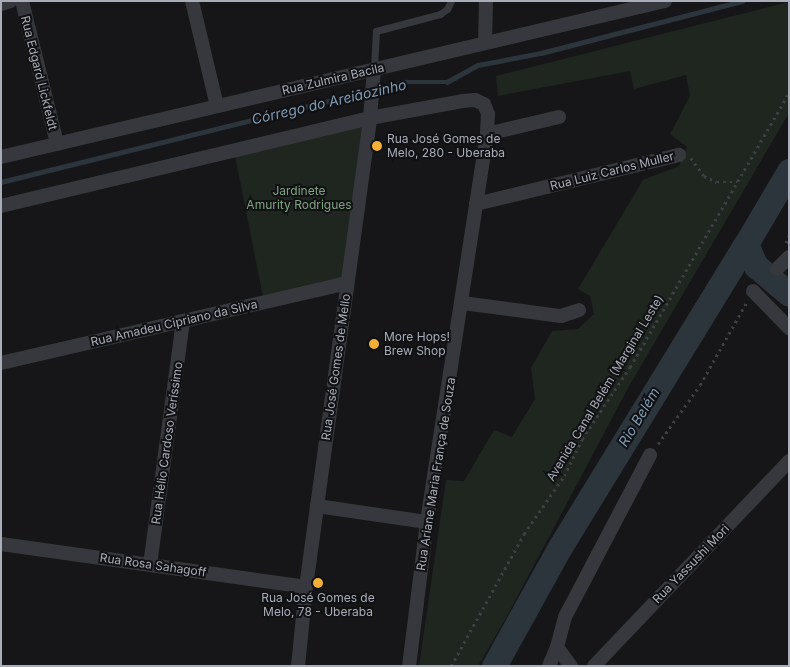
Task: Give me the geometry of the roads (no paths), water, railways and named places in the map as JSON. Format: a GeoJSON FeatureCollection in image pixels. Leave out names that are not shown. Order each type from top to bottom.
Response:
{"type":"FeatureCollection","features":[{"type":"Feature","properties":{"kind":"street"},"geometry":{"type":"LineString","coordinates":[[1,4],[11,1]]}},
{"type":"Feature","properties":{"kind":"street","name":"Rua Edgard Lickfeldt"},"geometry":{"type":"LineString","coordinates":[[22,1],[57,144]]}},
{"type":"Feature","properties":{"kind":"street"},"geometry":{"type":"LineString","coordinates":[[192,1],[217,106]]}},
{"type":"Feature","properties":{"kind":"street"},"geometry":{"type":"LineString","coordinates":[[485,42],[486,1]]}},
{"type":"Feature","properties":{"kind":"street","name":"Rua Zulmira Bacila"},"geometry":{"type":"LineString","coordinates":[[1,157],[665,1]]}},
{"type":"Feature","properties":{"kind":"street","name":"Rua José Gomes de Mello"},"geometry":{"type":"LineString","coordinates":[[298,666],[306,587],[370,118],[374,69]]}},
{"type":"Feature","properties":{"kind":"street","name":"Rua Ariane Maria França de Souza"},"geometry":{"type":"LineString","coordinates":[[370,118],[463,100],[475,100],[484,104],[488,114],[487,134],[463,303],[427,522],[409,666]]}},
{"type":"Feature","properties":{"kind":"street"},"geometry":{"type":"LineString","coordinates":[[487,134],[559,117]]}},
{"type":"Feature","properties":{"kind":"street"},"geometry":{"type":"LineString","coordinates":[[1,206],[370,118]]}},
{"type":"Feature","properties":{"kind":"street","name":"Rua Luiz Carlos Muller"},"geometry":{"type":"LineString","coordinates":[[476,204],[679,155]]}},
{"type":"Feature","properties":{"kind":"street"},"geometry":{"type":"LineString","coordinates":[[777,269],[789,257]]}},
{"type":"Feature","properties":{"kind":"street","name":"Rua Amadeu Cipriano da Silva"},"geometry":{"type":"LineString","coordinates":[[1,363],[347,283]]}},
{"type":"Feature","properties":{"kind":"street"},"geometry":{"type":"LineString","coordinates":[[752,291],[789,328]]}},
{"type":"Feature","properties":{"kind":"street"},"geometry":{"type":"LineString","coordinates":[[463,303],[561,316],[579,310]]}},
{"type":"Feature","properties":{"kind":"street","name":"Rua Hélio Cardoso Veríssimo"},"geometry":{"type":"LineString","coordinates":[[150,565],[183,321]]}},
{"type":"Feature","properties":{"kind":"street"},"geometry":{"type":"LineString","coordinates":[[549,666],[557,647],[565,617],[650,455]]}},
{"type":"Feature","properties":{"kind":"street","name":"Rua Yassushi Mori"},"geometry":{"type":"LineString","coordinates":[[594,666],[789,461]]}},
{"type":"Feature","properties":{"kind":"street"},"geometry":{"type":"LineString","coordinates":[[317,506],[427,522]]}},
{"type":"Feature","properties":{"kind":"street","name":"Rua Rosa Sahagoff"},"geometry":{"type":"LineString","coordinates":[[1,544],[306,587]]}},
{"type":"Feature","properties":{"kind":"street"},"geometry":{"type":"LineString","coordinates":[[557,647],[571,666]]}},
{"type":"Feature","properties":{"kind":"lane"},"geometry":{"type":"LineString","coordinates":[[374,69],[376,31],[440,14],[447,9],[452,1]]}},
{"type":"Feature","properties":{"kind":"waterway","name":"Córrego do Areiãozinho"},"geometry":{"type":"LineString","coordinates":[[1,182],[406,82],[447,82],[478,65],[541,53],[742,1]]}},
{"type":"Feature","properties":{"kind":"waterway","name":"Rio Belém"},"geometry":{"type":"LineString","coordinates":[[494,666],[560,547],[789,171]]}},
{"type":"Feature","properties":{"kind":"waterway"},"geometry":{"type":"LineString","coordinates":[[746,244],[756,266],[789,294]]}},
{"type":"Feature","properties":{"kind":"place","name":"Rua José Gomes de Melo, 280 - Uberaba"},"geometry":{"type":"Point","coordinates":[377,146]}},
{"type":"Feature","properties":{"kind":"place","name":"More Hops! Brew Shop"},"geometry":{"type":"Point","coordinates":[374,344]}},
{"type":"Feature","properties":{"kind":"place","name":"Rua José Gomes de Melo, 78 - Uberaba"},"geometry":{"type":"Point","coordinates":[318,583]}},
{"type":"Feature","properties":{"kind":"park label","name":"Jardinete Amurity Rodrigues"},"geometry":{"type":"Point","coordinates":[299,198]}}]}
